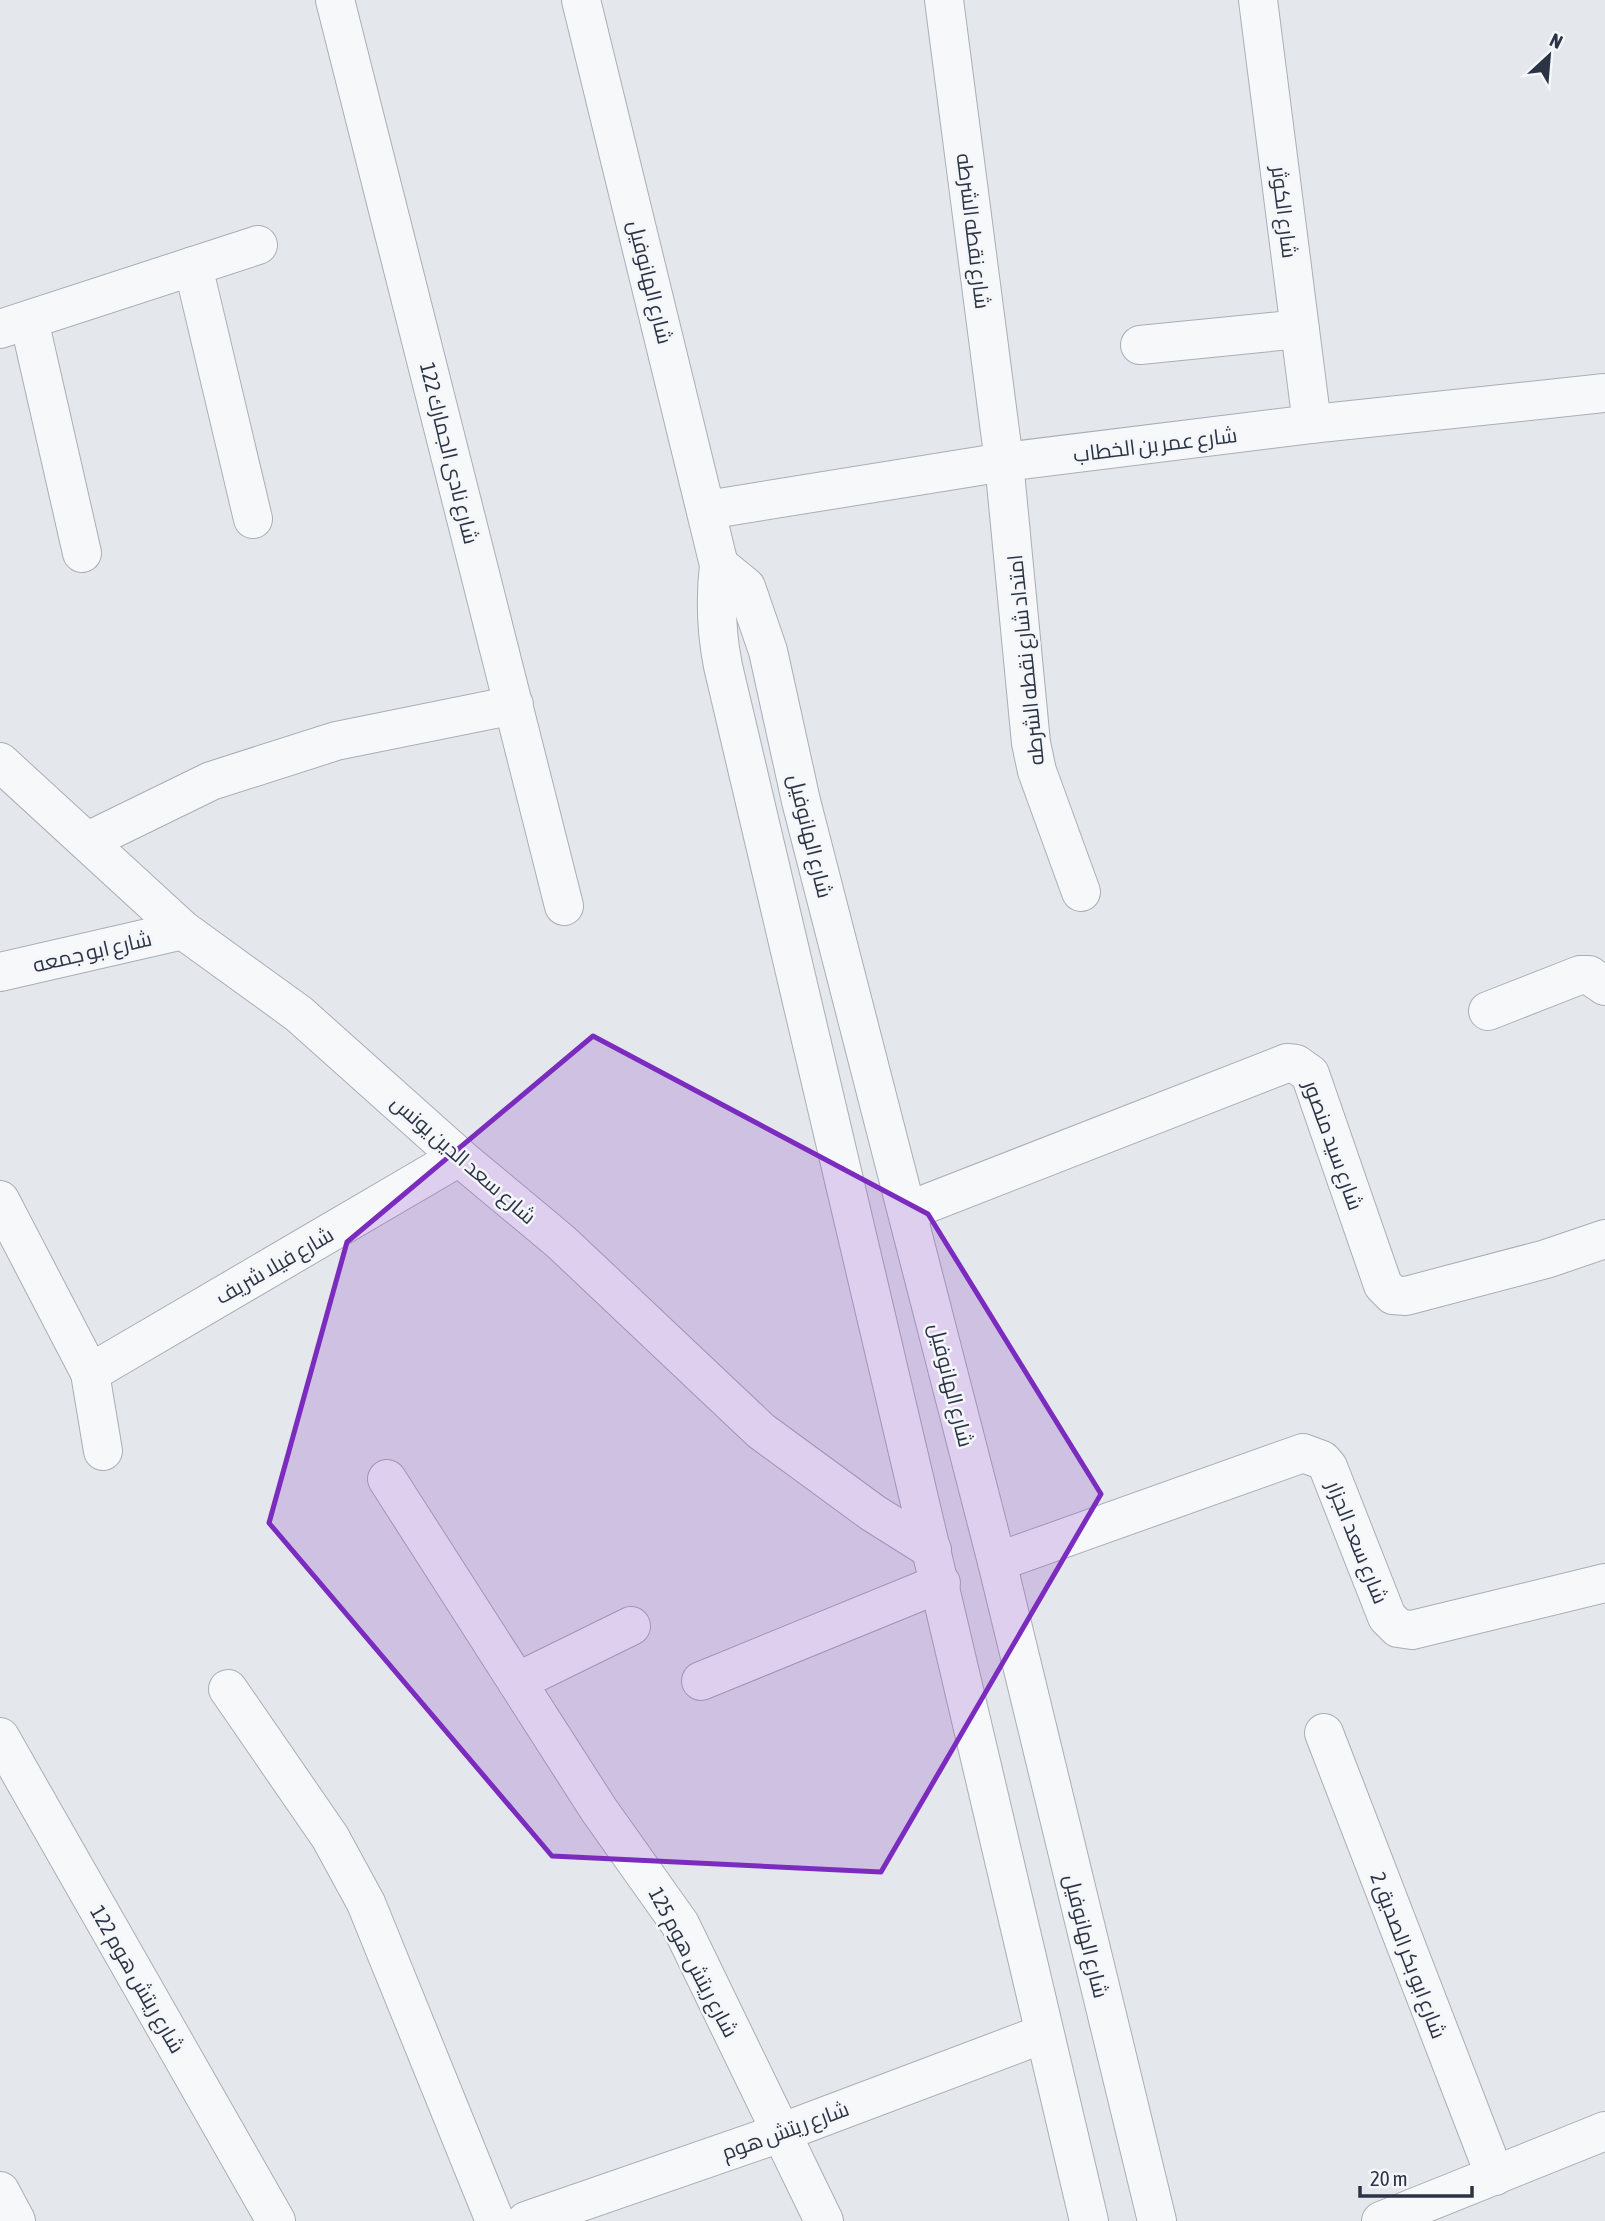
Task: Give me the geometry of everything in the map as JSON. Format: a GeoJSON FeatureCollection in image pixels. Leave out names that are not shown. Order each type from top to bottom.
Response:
{"type":"FeatureCollection","features":[{"type":"Feature","properties":{"kind":"street","name":"شارع نادى الجمارك 122"},"geometry":{"type":"LineString","coordinates":[[335,0],[564,906]]}},
{"type":"Feature","properties":{"kind":"street","name":"شارع الهانوفيل"},"geometry":{"type":"LineString","coordinates":[[582,0],[719,565],[715,598],[716,633],[723,667],[937,1566],[1088,2221]]}},
{"type":"Feature","properties":{"kind":"street","name":"شارع نقطه الشرطه"},"geometry":{"type":"LineString","coordinates":[[944,0],[1004,463]]}},
{"type":"Feature","properties":{"kind":"street","name":"شارع الكوثر"},"geometry":{"type":"LineString","coordinates":[[1258,0],[1312,424]]}},
{"type":"Feature","properties":{"kind":"street"},"geometry":{"type":"LineString","coordinates":[[82,553],[14,324],[258,244]]}},
{"type":"Feature","properties":{"kind":"street"},"geometry":{"type":"LineString","coordinates":[[193,266],[253,519]]}},
{"type":"Feature","properties":{"kind":"street"},"geometry":{"type":"LineString","coordinates":[[1140,345],[1300,329]]}},
{"type":"Feature","properties":{"kind":"street","name":"شارع عمر بن الخطاب"},"geometry":{"type":"LineString","coordinates":[[707,510],[1004,463],[1312,424],[1605,393]]}},
{"type":"Feature","properties":{"kind":"street","name":"امتداد شارع نقطه الشرطه"},"geometry":{"type":"LineString","coordinates":[[1004,463],[1031,743],[1037,771],[1081,892]]}},
{"type":"Feature","properties":{"kind":"street","name":"شارع الهانوفيل"},"geometry":{"type":"LineString","coordinates":[[719,565],[746,587],[758,615],[805,814],[997,1562],[1157,2221]]}},
{"type":"Feature","properties":{"kind":"street"},"geometry":{"type":"LineString","coordinates":[[88,841],[211,780],[336,741],[514,705]]}},
{"type":"Feature","properties":{"kind":"street","name":"شارع سعد الدين يونس"},"geometry":{"type":"LineString","coordinates":[[0,762],[183,930],[299,1014],[459,1157],[561,1242],[761,1431],[937,1566]]}},
{"type":"Feature","properties":{"kind":"street","name":"شارع ابو جمعه"},"geometry":{"type":"LineString","coordinates":[[0,972],[183,930]]}},
{"type":"Feature","properties":{"kind":"street"},"geometry":{"type":"LineString","coordinates":[[1488,1011],[1580,975],[1589,975],[1605,986]]}},
{"type":"Feature","properties":{"kind":"street","name":"شارع سيد منصور"},"geometry":{"type":"LineString","coordinates":[[908,1212],[1287,1063],[1304,1068],[1310,1074],[1383,1285],[1393,1295],[1406,1296],[1545,1259],[1605,1239]]}},
{"type":"Feature","properties":{"kind":"street","name":"شارع فيلا شريف"},"geometry":{"type":"LineString","coordinates":[[90,1373],[459,1157]]}},
{"type":"Feature","properties":{"kind":"street"},"geometry":{"type":"LineString","coordinates":[[0,1200],[90,1373],[103,1451]]}},
{"type":"Feature","properties":{"kind":"street","name":"شارع سعد الجزار"},"geometry":{"type":"LineString","coordinates":[[997,1562],[1303,1453],[1322,1460],[1328,1467],[1387,1617],[1398,1628],[1412,1630],[1605,1583]]}},
{"type":"Feature","properties":{"kind":"street","name":"شارع ريتش هوم 125"},"geometry":{"type":"LineString","coordinates":[[387,1479],[599,1810],[680,1924],[824,2221]]}},
{"type":"Feature","properties":{"kind":"street"},"geometry":{"type":"LineString","coordinates":[[701,1681],[937,1566]]}},
{"type":"Feature","properties":{"kind":"street"},"geometry":{"type":"LineString","coordinates":[[517,1682],[631,1626]]}},
{"type":"Feature","properties":{"kind":"street"},"geometry":{"type":"LineString","coordinates":[[228,1689],[330,1837],[366,1903],[495,2221]]}},
{"type":"Feature","properties":{"kind":"street","name":"شارع ابو بكر الصديق 2"},"geometry":{"type":"LineString","coordinates":[[1324,1733],[1494,2176]]}},
{"type":"Feature","properties":{"kind":"street","name":"شارع ريتش هوم 122"},"geometry":{"type":"LineString","coordinates":[[0,1737],[276,2221]]}},
{"type":"Feature","properties":{"kind":"street","name":"شارع ريتش هوم"},"geometry":{"type":"LineString","coordinates":[[526,2221],[783,2132],[1043,2034]]}},
{"type":"Feature","properties":{"kind":"street"},"geometry":{"type":"LineString","coordinates":[[1381,2221],[1605,2132]]}},
{"type":"Feature","properties":{"kind":"street"},"geometry":{"type":"LineString","coordinates":[[0,2191],[16,2221]]}},
{"type":"Feature","properties":{"kind":"highlighted area"},"geometry":{"type":"Polygon","coordinates":[[[593,1036],[928,1214],[1101,1494],[881,1872],[552,1856],[269,1523],[347,1242],[593,1036]]]}}]}
